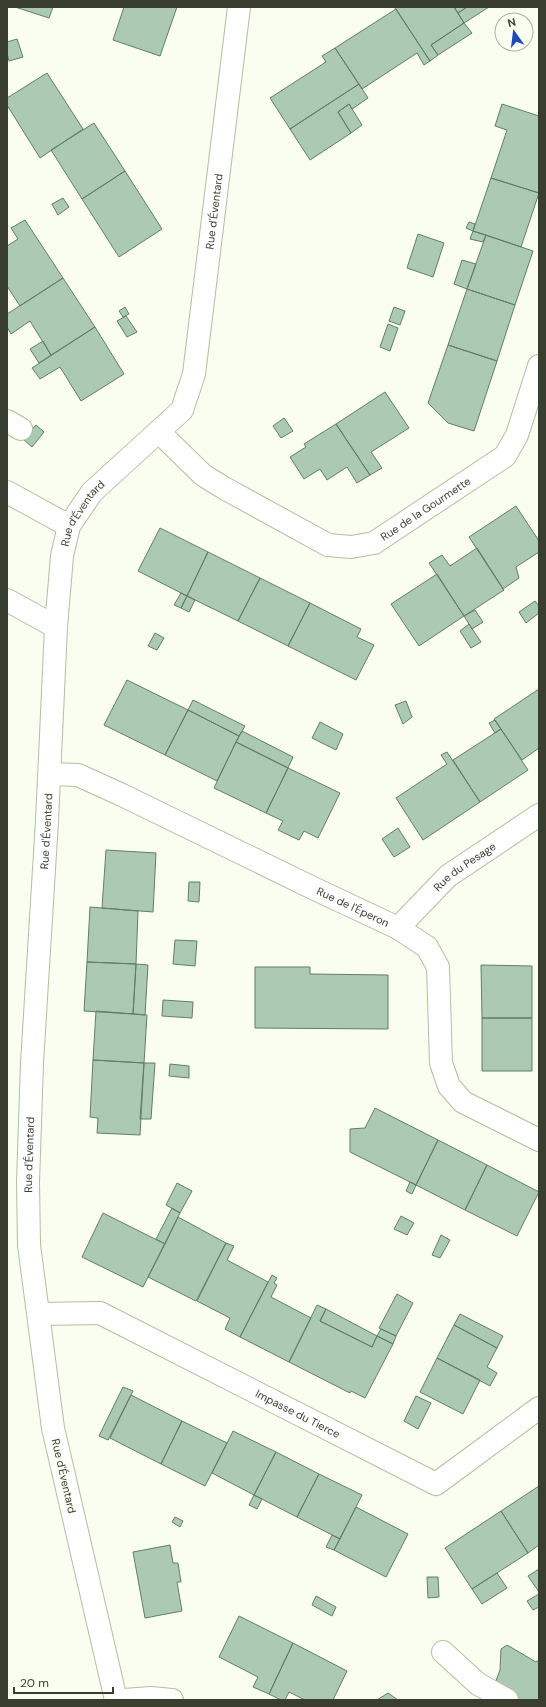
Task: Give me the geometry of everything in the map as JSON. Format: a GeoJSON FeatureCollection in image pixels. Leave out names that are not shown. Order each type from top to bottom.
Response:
{"type":"FeatureCollection","features":[{"type":"Feature","properties":{"kind":"street","name":"Rue d'Éventard"},"geometry":{"type":"LineString","coordinates":[[116,1700],[53,1428],[29,1245],[28,1182],[32,1063],[50,774],[56,627],[62,556],[69,526],[92,492],[182,410],[194,374],[238,7]]}},
{"type":"Feature","properties":{"kind":"street","name":"Rue de la Gourmette"},"geometry":{"type":"LineString","coordinates":[[159,432],[203,475],[224,488],[328,545],[351,547],[374,543],[505,456],[517,435],[539,366]]}},
{"type":"Feature","properties":{"kind":"street"},"geometry":{"type":"LineString","coordinates":[[7,492],[69,526]]}},
{"type":"Feature","properties":{"kind":"street"},"geometry":{"type":"LineString","coordinates":[[7,600],[56,627]]}},
{"type":"Feature","properties":{"kind":"street","name":"Rue de l'Éperon"},"geometry":{"type":"LineString","coordinates":[[50,774],[78,776],[122,795],[398,928],[427,947],[438,967],[441,1063],[449,1086],[463,1102],[539,1140]]}},
{"type":"Feature","properties":{"kind":"street","name":"Rue du Pesage"},"geometry":{"type":"LineString","coordinates":[[398,928],[448,876],[539,815]]}},
{"type":"Feature","properties":{"kind":"street","name":"Impasse du Tierce"},"geometry":{"type":"LineString","coordinates":[[39,1314],[100,1313],[436,1484],[539,1408]]}},
{"type":"Feature","properties":{"kind":"street"},"geometry":{"type":"LineString","coordinates":[[443,1652],[478,1684],[507,1700]]}},
{"type":"Feature","properties":{"kind":"street"},"geometry":{"type":"LineString","coordinates":[[124,1700],[151,1698],[172,1700]]}},
{"type":"Feature","properties":{"kind":"building"},"geometry":{"type":"Polygon","coordinates":[[[15,7],[53,7],[49,18],[15,7]]]}},
{"type":"Feature","properties":{"kind":"building"},"geometry":{"type":"Polygon","coordinates":[[[124,7],[177,7],[160,56],[113,40],[124,7]]]}},
{"type":"Feature","properties":{"kind":"building"},"geometry":{"type":"Polygon","coordinates":[[[454,7],[464,23],[431,45],[438,55],[430,61],[395,8],[454,7]]]}},
{"type":"Feature","properties":{"kind":"building"},"geometry":{"type":"Polygon","coordinates":[[[454,7],[467,7],[458,13],[454,7]]]}},
{"type":"Feature","properties":{"kind":"building"},"geometry":{"type":"Polygon","coordinates":[[[467,7],[489,7],[464,23],[458,13],[467,7]]]}},
{"type":"Feature","properties":{"kind":"building"},"geometry":{"type":"Polygon","coordinates":[[[396,9],[430,61],[424,65],[417,53],[362,89],[335,48],[396,9]]]}},
{"type":"Feature","properties":{"kind":"building"},"geometry":{"type":"Polygon","coordinates":[[[464,23],[472,33],[438,55],[431,45],[464,23]]]}},
{"type":"Feature","properties":{"kind":"building"},"geometry":{"type":"Polygon","coordinates":[[[17,39],[23,57],[9,61],[7,42],[17,39]]]}},
{"type":"Feature","properties":{"kind":"building"},"geometry":{"type":"Polygon","coordinates":[[[335,48],[359,84],[290,129],[270,98],[326,62],[322,56],[335,48]]]}},
{"type":"Feature","properties":{"kind":"building"},"geometry":{"type":"Polygon","coordinates":[[[47,73],[83,129],[40,158],[7,105],[7,98],[47,73]]]}},
{"type":"Feature","properties":{"kind":"building"},"geometry":{"type":"Polygon","coordinates":[[[359,84],[368,98],[352,109],[349,104],[338,112],[351,133],[310,160],[290,129],[359,84]]]}},
{"type":"Feature","properties":{"kind":"building"},"geometry":{"type":"Polygon","coordinates":[[[349,104],[362,125],[351,133],[338,112],[349,104]]]}},
{"type":"Feature","properties":{"kind":"building"},"geometry":{"type":"Polygon","coordinates":[[[502,104],[539,116],[539,193],[491,178],[507,130],[495,126],[502,104]]]}},
{"type":"Feature","properties":{"kind":"building"},"geometry":{"type":"Polygon","coordinates":[[[94,123],[125,171],[82,199],[51,150],[94,123]]]}},
{"type":"Feature","properties":{"kind":"building"},"geometry":{"type":"Polygon","coordinates":[[[125,171],[162,229],[119,257],[82,199],[125,171]]]}},
{"type":"Feature","properties":{"kind":"building"},"geometry":{"type":"Polygon","coordinates":[[[491,178],[539,193],[521,247],[473,231],[491,178]]]}},
{"type":"Feature","properties":{"kind":"building"},"geometry":{"type":"Polygon","coordinates":[[[63,198],[69,207],[58,215],[52,204],[63,198]]]}},
{"type":"Feature","properties":{"kind":"building"},"geometry":{"type":"Polygon","coordinates":[[[25,220],[63,278],[20,306],[7,286],[7,246],[18,239],[11,228],[25,220]]]}},
{"type":"Feature","properties":{"kind":"building"},"geometry":{"type":"Polygon","coordinates":[[[469,222],[475,224],[473,231],[466,228],[469,222]]]}},
{"type":"Feature","properties":{"kind":"building"},"geometry":{"type":"Polygon","coordinates":[[[473,231],[486,235],[483,242],[470,239],[473,231]]]}},
{"type":"Feature","properties":{"kind":"building"},"geometry":{"type":"Polygon","coordinates":[[[418,234],[444,243],[433,277],[407,268],[418,234]]]}},
{"type":"Feature","properties":{"kind":"building"},"geometry":{"type":"Polygon","coordinates":[[[486,235],[533,251],[515,305],[467,289],[486,235]]]}},
{"type":"Feature","properties":{"kind":"building"},"geometry":{"type":"Polygon","coordinates":[[[462,260],[476,264],[467,289],[454,284],[462,260]]]}},
{"type":"Feature","properties":{"kind":"building"},"geometry":{"type":"Polygon","coordinates":[[[63,278],[95,327],[51,355],[30,321],[11,334],[7,327],[7,314],[63,278]]]}},
{"type":"Feature","properties":{"kind":"building"},"geometry":{"type":"Polygon","coordinates":[[[467,289],[515,305],[497,361],[448,345],[467,289]]]}},
{"type":"Feature","properties":{"kind":"building"},"geometry":{"type":"Polygon","coordinates":[[[125,307],[129,314],[123,317],[119,311],[125,307]]]}},
{"type":"Feature","properties":{"kind":"building"},"geometry":{"type":"Polygon","coordinates":[[[394,307],[405,311],[400,325],[389,321],[394,307]]]}},
{"type":"Feature","properties":{"kind":"building"},"geometry":{"type":"Polygon","coordinates":[[[126,316],[137,332],[127,337],[117,321],[126,316]]]}},
{"type":"Feature","properties":{"kind":"building"},"geometry":{"type":"Polygon","coordinates":[[[388,324],[398,328],[390,351],[380,347],[388,324]]]}},
{"type":"Feature","properties":{"kind":"building"},"geometry":{"type":"Polygon","coordinates":[[[95,327],[124,374],[81,401],[60,367],[40,379],[32,368],[95,327]]]}},
{"type":"Feature","properties":{"kind":"building"},"geometry":{"type":"Polygon","coordinates":[[[43,341],[51,355],[39,363],[30,349],[43,341]]]}},
{"type":"Feature","properties":{"kind":"building"},"geometry":{"type":"Polygon","coordinates":[[[448,345],[497,361],[474,431],[448,423],[428,403],[448,345]]]}},
{"type":"Feature","properties":{"kind":"building"},"geometry":{"type":"Polygon","coordinates":[[[385,392],[409,428],[371,452],[382,468],[370,475],[336,424],[385,392]]]}},
{"type":"Feature","properties":{"kind":"building"},"geometry":{"type":"Polygon","coordinates":[[[284,418],[293,431],[281,438],[273,426],[284,418]]]}},
{"type":"Feature","properties":{"kind":"building"},"geometry":{"type":"Polygon","coordinates":[[[336,424],[370,475],[357,483],[347,467],[327,480],[320,469],[304,479],[290,457],[306,447],[304,444],[336,424]]]}},
{"type":"Feature","properties":{"kind":"building"},"geometry":{"type":"Polygon","coordinates":[[[36,425],[44,432],[32,447],[23,439],[36,425]]]}},
{"type":"Feature","properties":{"kind":"building"},"geometry":{"type":"Polygon","coordinates":[[[516,506],[539,541],[539,552],[516,567],[519,578],[503,589],[469,537],[516,506]]]}},
{"type":"Feature","properties":{"kind":"building"},"geometry":{"type":"Polygon","coordinates":[[[160,528],[208,552],[187,596],[138,571],[160,528]]]}},
{"type":"Feature","properties":{"kind":"building"},"geometry":{"type":"Polygon","coordinates":[[[477,548],[504,590],[464,616],[429,563],[442,555],[450,566],[477,548]]]}},
{"type":"Feature","properties":{"kind":"building"},"geometry":{"type":"Polygon","coordinates":[[[208,552],[260,578],[238,621],[187,596],[208,552]]]}},
{"type":"Feature","properties":{"kind":"building"},"geometry":{"type":"Polygon","coordinates":[[[437,574],[464,616],[419,646],[391,604],[437,574]]]}},
{"type":"Feature","properties":{"kind":"building"},"geometry":{"type":"Polygon","coordinates":[[[260,578],[310,603],[288,646],[238,621],[260,578]]]}},
{"type":"Feature","properties":{"kind":"building"},"geometry":{"type":"Polygon","coordinates":[[[181,593],[187,596],[181,608],[174,605],[181,593]]]}},
{"type":"Feature","properties":{"kind":"building"},"geometry":{"type":"Polygon","coordinates":[[[187,596],[195,600],[189,612],[181,608],[187,596]]]}},
{"type":"Feature","properties":{"kind":"building"},"geometry":{"type":"Polygon","coordinates":[[[535,601],[539,606],[539,613],[526,623],[519,612],[535,601]]]}},
{"type":"Feature","properties":{"kind":"building"},"geometry":{"type":"Polygon","coordinates":[[[310,603],[361,629],[357,637],[374,645],[356,680],[288,646],[310,603]]]}},
{"type":"Feature","properties":{"kind":"building"},"geometry":{"type":"Polygon","coordinates":[[[475,610],[483,622],[472,629],[464,616],[475,610]]]}},
{"type":"Feature","properties":{"kind":"building"},"geometry":{"type":"Polygon","coordinates":[[[469,624],[481,642],[471,648],[460,631],[469,624]]]}},
{"type":"Feature","properties":{"kind":"building"},"geometry":{"type":"Polygon","coordinates":[[[155,633],[164,638],[157,650],[148,646],[155,633]]]}},
{"type":"Feature","properties":{"kind":"building"},"geometry":{"type":"Polygon","coordinates":[[[127,680],[188,710],[165,755],[104,725],[127,680]]]}},
{"type":"Feature","properties":{"kind":"building"},"geometry":{"type":"Polygon","coordinates":[[[539,689],[539,748],[522,760],[494,719],[539,689]]]}},
{"type":"Feature","properties":{"kind":"building"},"geometry":{"type":"Polygon","coordinates":[[[193,700],[245,726],[239,736],[188,710],[193,700]]]}},
{"type":"Feature","properties":{"kind":"building"},"geometry":{"type":"Polygon","coordinates":[[[406,701],[412,717],[403,724],[395,705],[406,701]]]}},
{"type":"Feature","properties":{"kind":"building"},"geometry":{"type":"Polygon","coordinates":[[[188,710],[239,736],[217,781],[165,755],[188,710]]]}},
{"type":"Feature","properties":{"kind":"building"},"geometry":{"type":"Polygon","coordinates":[[[495,720],[501,729],[495,733],[489,723],[495,720]]]}},
{"type":"Feature","properties":{"kind":"building"},"geometry":{"type":"Polygon","coordinates":[[[320,722],[343,734],[336,750],[312,738],[320,722]]]}},
{"type":"Feature","properties":{"kind":"building"},"geometry":{"type":"Polygon","coordinates":[[[501,729],[528,770],[480,802],[453,760],[501,729]]]}},
{"type":"Feature","properties":{"kind":"building"},"geometry":{"type":"Polygon","coordinates":[[[242,731],[293,757],[288,768],[236,742],[242,731]]]}},
{"type":"Feature","properties":{"kind":"building"},"geometry":{"type":"Polygon","coordinates":[[[236,742],[288,768],[266,813],[214,788],[236,742]]]}},
{"type":"Feature","properties":{"kind":"building"},"geometry":{"type":"Polygon","coordinates":[[[447,752],[480,802],[423,840],[396,798],[447,764],[441,755],[447,752]]]}},
{"type":"Feature","properties":{"kind":"building"},"geometry":{"type":"Polygon","coordinates":[[[288,768],[340,793],[318,838],[304,831],[299,840],[278,830],[283,821],[266,813],[288,768]]]}},
{"type":"Feature","properties":{"kind":"building"},"geometry":{"type":"Polygon","coordinates":[[[398,828],[410,847],[394,857],[382,839],[398,828]]]}},
{"type":"Feature","properties":{"kind":"building"},"geometry":{"type":"Polygon","coordinates":[[[106,850],[156,853],[153,912],[102,908],[106,850]]]}},
{"type":"Feature","properties":{"kind":"building"},"geometry":{"type":"Polygon","coordinates":[[[189,882],[200,882],[199,902],[188,901],[189,882]]]}},
{"type":"Feature","properties":{"kind":"building"},"geometry":{"type":"Polygon","coordinates":[[[90,907],[138,911],[136,964],[87,962],[90,907]]]}},
{"type":"Feature","properties":{"kind":"building"},"geometry":{"type":"Polygon","coordinates":[[[175,940],[197,941],[195,966],[173,964],[175,940]]]}},
{"type":"Feature","properties":{"kind":"building"},"geometry":{"type":"Polygon","coordinates":[[[87,962],[136,964],[133,1014],[84,1011],[87,962]]]}},
{"type":"Feature","properties":{"kind":"building"},"geometry":{"type":"Polygon","coordinates":[[[136,964],[148,965],[145,1015],[133,1014],[136,964]]]}},
{"type":"Feature","properties":{"kind":"building"},"geometry":{"type":"Polygon","coordinates":[[[481,965],[532,966],[532,1018],[482,1018],[481,965]]]}},
{"type":"Feature","properties":{"kind":"building"},"geometry":{"type":"Polygon","coordinates":[[[255,967],[310,967],[310,974],[388,975],[388,1029],[255,1028],[255,967]]]}},
{"type":"Feature","properties":{"kind":"building"},"geometry":{"type":"Polygon","coordinates":[[[163,1000],[193,1002],[192,1018],[162,1016],[163,1000]]]}},
{"type":"Feature","properties":{"kind":"building"},"geometry":{"type":"Polygon","coordinates":[[[96,1011],[147,1015],[144,1063],[93,1060],[96,1011]]]}},
{"type":"Feature","properties":{"kind":"building"},"geometry":{"type":"Polygon","coordinates":[[[482,1018],[532,1018],[532,1071],[482,1071],[482,1018]]]}},
{"type":"Feature","properties":{"kind":"building"},"geometry":{"type":"Polygon","coordinates":[[[93,1060],[144,1063],[140,1135],[97,1133],[98,1118],[90,1117],[93,1060]]]}},
{"type":"Feature","properties":{"kind":"building"},"geometry":{"type":"Polygon","coordinates":[[[144,1063],[155,1063],[151,1119],[140,1119],[144,1063]]]}},
{"type":"Feature","properties":{"kind":"building"},"geometry":{"type":"Polygon","coordinates":[[[170,1064],[189,1066],[189,1078],[169,1076],[170,1064]]]}},
{"type":"Feature","properties":{"kind":"building"},"geometry":{"type":"Polygon","coordinates":[[[375,1108],[438,1140],[416,1185],[350,1152],[350,1129],[365,1128],[375,1108]]]}},
{"type":"Feature","properties":{"kind":"building"},"geometry":{"type":"Polygon","coordinates":[[[438,1140],[487,1165],[465,1210],[416,1185],[438,1140]]]}},
{"type":"Feature","properties":{"kind":"building"},"geometry":{"type":"Polygon","coordinates":[[[487,1165],[539,1192],[517,1236],[465,1210],[487,1165]]]}},
{"type":"Feature","properties":{"kind":"building"},"geometry":{"type":"Polygon","coordinates":[[[410,1182],[416,1185],[412,1194],[406,1191],[410,1182]]]}},
{"type":"Feature","properties":{"kind":"building"},"geometry":{"type":"Polygon","coordinates":[[[177,1183],[192,1191],[180,1213],[166,1205],[177,1183]]]}},
{"type":"Feature","properties":{"kind":"building"},"geometry":{"type":"Polygon","coordinates":[[[172,1208],[180,1213],[165,1244],[156,1239],[172,1208]]]}},
{"type":"Feature","properties":{"kind":"building"},"geometry":{"type":"Polygon","coordinates":[[[103,1213],[165,1244],[143,1287],[82,1257],[103,1213]]]}},
{"type":"Feature","properties":{"kind":"building"},"geometry":{"type":"Polygon","coordinates":[[[401,1216],[414,1223],[407,1235],[394,1229],[401,1216]]]}},
{"type":"Feature","properties":{"kind":"building"},"geometry":{"type":"Polygon","coordinates":[[[178,1217],[226,1243],[196,1301],[148,1277],[178,1217]]]}},
{"type":"Feature","properties":{"kind":"building"},"geometry":{"type":"Polygon","coordinates":[[[441,1235],[450,1240],[440,1258],[432,1255],[441,1235]]]}},
{"type":"Feature","properties":{"kind":"building"},"geometry":{"type":"Polygon","coordinates":[[[226,1243],[234,1246],[227,1260],[268,1282],[240,1337],[225,1329],[230,1318],[197,1301],[226,1243]]]}},
{"type":"Feature","properties":{"kind":"building"},"geometry":{"type":"Polygon","coordinates":[[[272,1275],[277,1278],[274,1283],[277,1285],[271,1297],[311,1318],[289,1362],[240,1337],[272,1275]]]}},
{"type":"Feature","properties":{"kind":"building"},"geometry":{"type":"Polygon","coordinates":[[[397,1294],[413,1303],[396,1336],[379,1328],[397,1294]]]}},
{"type":"Feature","properties":{"kind":"building"},"geometry":{"type":"Polygon","coordinates":[[[317,1305],[326,1309],[320,1321],[372,1347],[377,1336],[393,1344],[365,1398],[351,1391],[350,1393],[289,1362],[317,1305]]]}},
{"type":"Feature","properties":{"kind":"building"},"geometry":{"type":"Polygon","coordinates":[[[326,1309],[377,1336],[372,1347],[320,1321],[326,1309]]]}},
{"type":"Feature","properties":{"kind":"building"},"geometry":{"type":"Polygon","coordinates":[[[460,1314],[503,1336],[497,1348],[454,1325],[460,1314]]]}},
{"type":"Feature","properties":{"kind":"building"},"geometry":{"type":"Polygon","coordinates":[[[454,1325],[497,1348],[487,1367],[497,1373],[490,1386],[437,1358],[454,1325]]]}},
{"type":"Feature","properties":{"kind":"building"},"geometry":{"type":"Polygon","coordinates":[[[381,1329],[396,1336],[393,1344],[377,1336],[381,1329]]]}},
{"type":"Feature","properties":{"kind":"building"},"geometry":{"type":"Polygon","coordinates":[[[437,1358],[480,1380],[463,1414],[420,1392],[437,1358]]]}},
{"type":"Feature","properties":{"kind":"building"},"geometry":{"type":"Polygon","coordinates":[[[123,1387],[133,1391],[108,1440],[99,1436],[123,1387]]]}},
{"type":"Feature","properties":{"kind":"building"},"geometry":{"type":"Polygon","coordinates":[[[131,1395],[182,1421],[161,1464],[110,1438],[131,1395]]]}},
{"type":"Feature","properties":{"kind":"building"},"geometry":{"type":"Polygon","coordinates":[[[416,1396],[431,1403],[418,1429],[404,1421],[416,1396]]]}},
{"type":"Feature","properties":{"kind":"building"},"geometry":{"type":"Polygon","coordinates":[[[182,1421],[227,1443],[205,1486],[161,1464],[182,1421]]]}},
{"type":"Feature","properties":{"kind":"building"},"geometry":{"type":"Polygon","coordinates":[[[233,1431],[276,1452],[254,1495],[212,1473],[233,1431]]]}},
{"type":"Feature","properties":{"kind":"building"},"geometry":{"type":"Polygon","coordinates":[[[276,1452],[319,1474],[297,1517],[254,1495],[276,1452]]]}},
{"type":"Feature","properties":{"kind":"building"},"geometry":{"type":"Polygon","coordinates":[[[319,1474],[362,1495],[340,1539],[297,1517],[319,1474]]]}},
{"type":"Feature","properties":{"kind":"building"},"geometry":{"type":"Polygon","coordinates":[[[539,1486],[539,1545],[528,1553],[501,1511],[539,1486]]]}},
{"type":"Feature","properties":{"kind":"building"},"geometry":{"type":"Polygon","coordinates":[[[254,1495],[262,1499],[257,1509],[249,1505],[254,1495]]]}},
{"type":"Feature","properties":{"kind":"building"},"geometry":{"type":"Polygon","coordinates":[[[356,1507],[408,1534],[386,1577],[334,1550],[356,1507]]]}},
{"type":"Feature","properties":{"kind":"building"},"geometry":{"type":"Polygon","coordinates":[[[501,1511],[528,1553],[472,1589],[445,1548],[501,1511]]]}},
{"type":"Feature","properties":{"kind":"building"},"geometry":{"type":"Polygon","coordinates":[[[175,1517],[183,1521],[180,1527],[172,1522],[175,1517]]]}},
{"type":"Feature","properties":{"kind":"building"},"geometry":{"type":"Polygon","coordinates":[[[332,1535],[340,1539],[334,1550],[326,1547],[332,1535]]]}},
{"type":"Feature","properties":{"kind":"building"},"geometry":{"type":"Polygon","coordinates":[[[170,1545],[173,1563],[178,1563],[181,1582],[177,1582],[182,1611],[145,1618],[133,1552],[170,1545]]]}},
{"type":"Feature","properties":{"kind":"building"},"geometry":{"type":"Polygon","coordinates":[[[539,1569],[539,1592],[528,1576],[539,1569]]]}},
{"type":"Feature","properties":{"kind":"building"},"geometry":{"type":"Polygon","coordinates":[[[497,1573],[507,1588],[482,1604],[472,1589],[497,1573]]]}},
{"type":"Feature","properties":{"kind":"building"},"geometry":{"type":"Polygon","coordinates":[[[427,1577],[438,1577],[439,1597],[428,1598],[427,1577]]]}},
{"type":"Feature","properties":{"kind":"building"},"geometry":{"type":"Polygon","coordinates":[[[539,1594],[539,1607],[533,1610],[527,1601],[539,1594]]]}},
{"type":"Feature","properties":{"kind":"building"},"geometry":{"type":"Polygon","coordinates":[[[316,1596],[336,1607],[332,1616],[312,1605],[316,1596]]]}},
{"type":"Feature","properties":{"kind":"building"},"geometry":{"type":"Polygon","coordinates":[[[239,1616],[293,1643],[269,1694],[253,1687],[258,1677],[219,1657],[239,1616]]]}},
{"type":"Feature","properties":{"kind":"building"},"geometry":{"type":"Polygon","coordinates":[[[293,1643],[347,1671],[333,1700],[305,1700],[289,1692],[285,1700],[281,1700],[269,1694],[293,1643]]]}},
{"type":"Feature","properties":{"kind":"building"},"geometry":{"type":"Polygon","coordinates":[[[507,1645],[536,1662],[539,1660],[539,1700],[520,1700],[494,1686],[500,1670],[501,1649],[507,1645]]]}},
{"type":"Feature","properties":{"kind":"building"},"geometry":{"type":"Polygon","coordinates":[[[388,1693],[398,1700],[377,1700],[388,1693]]]}}]}
